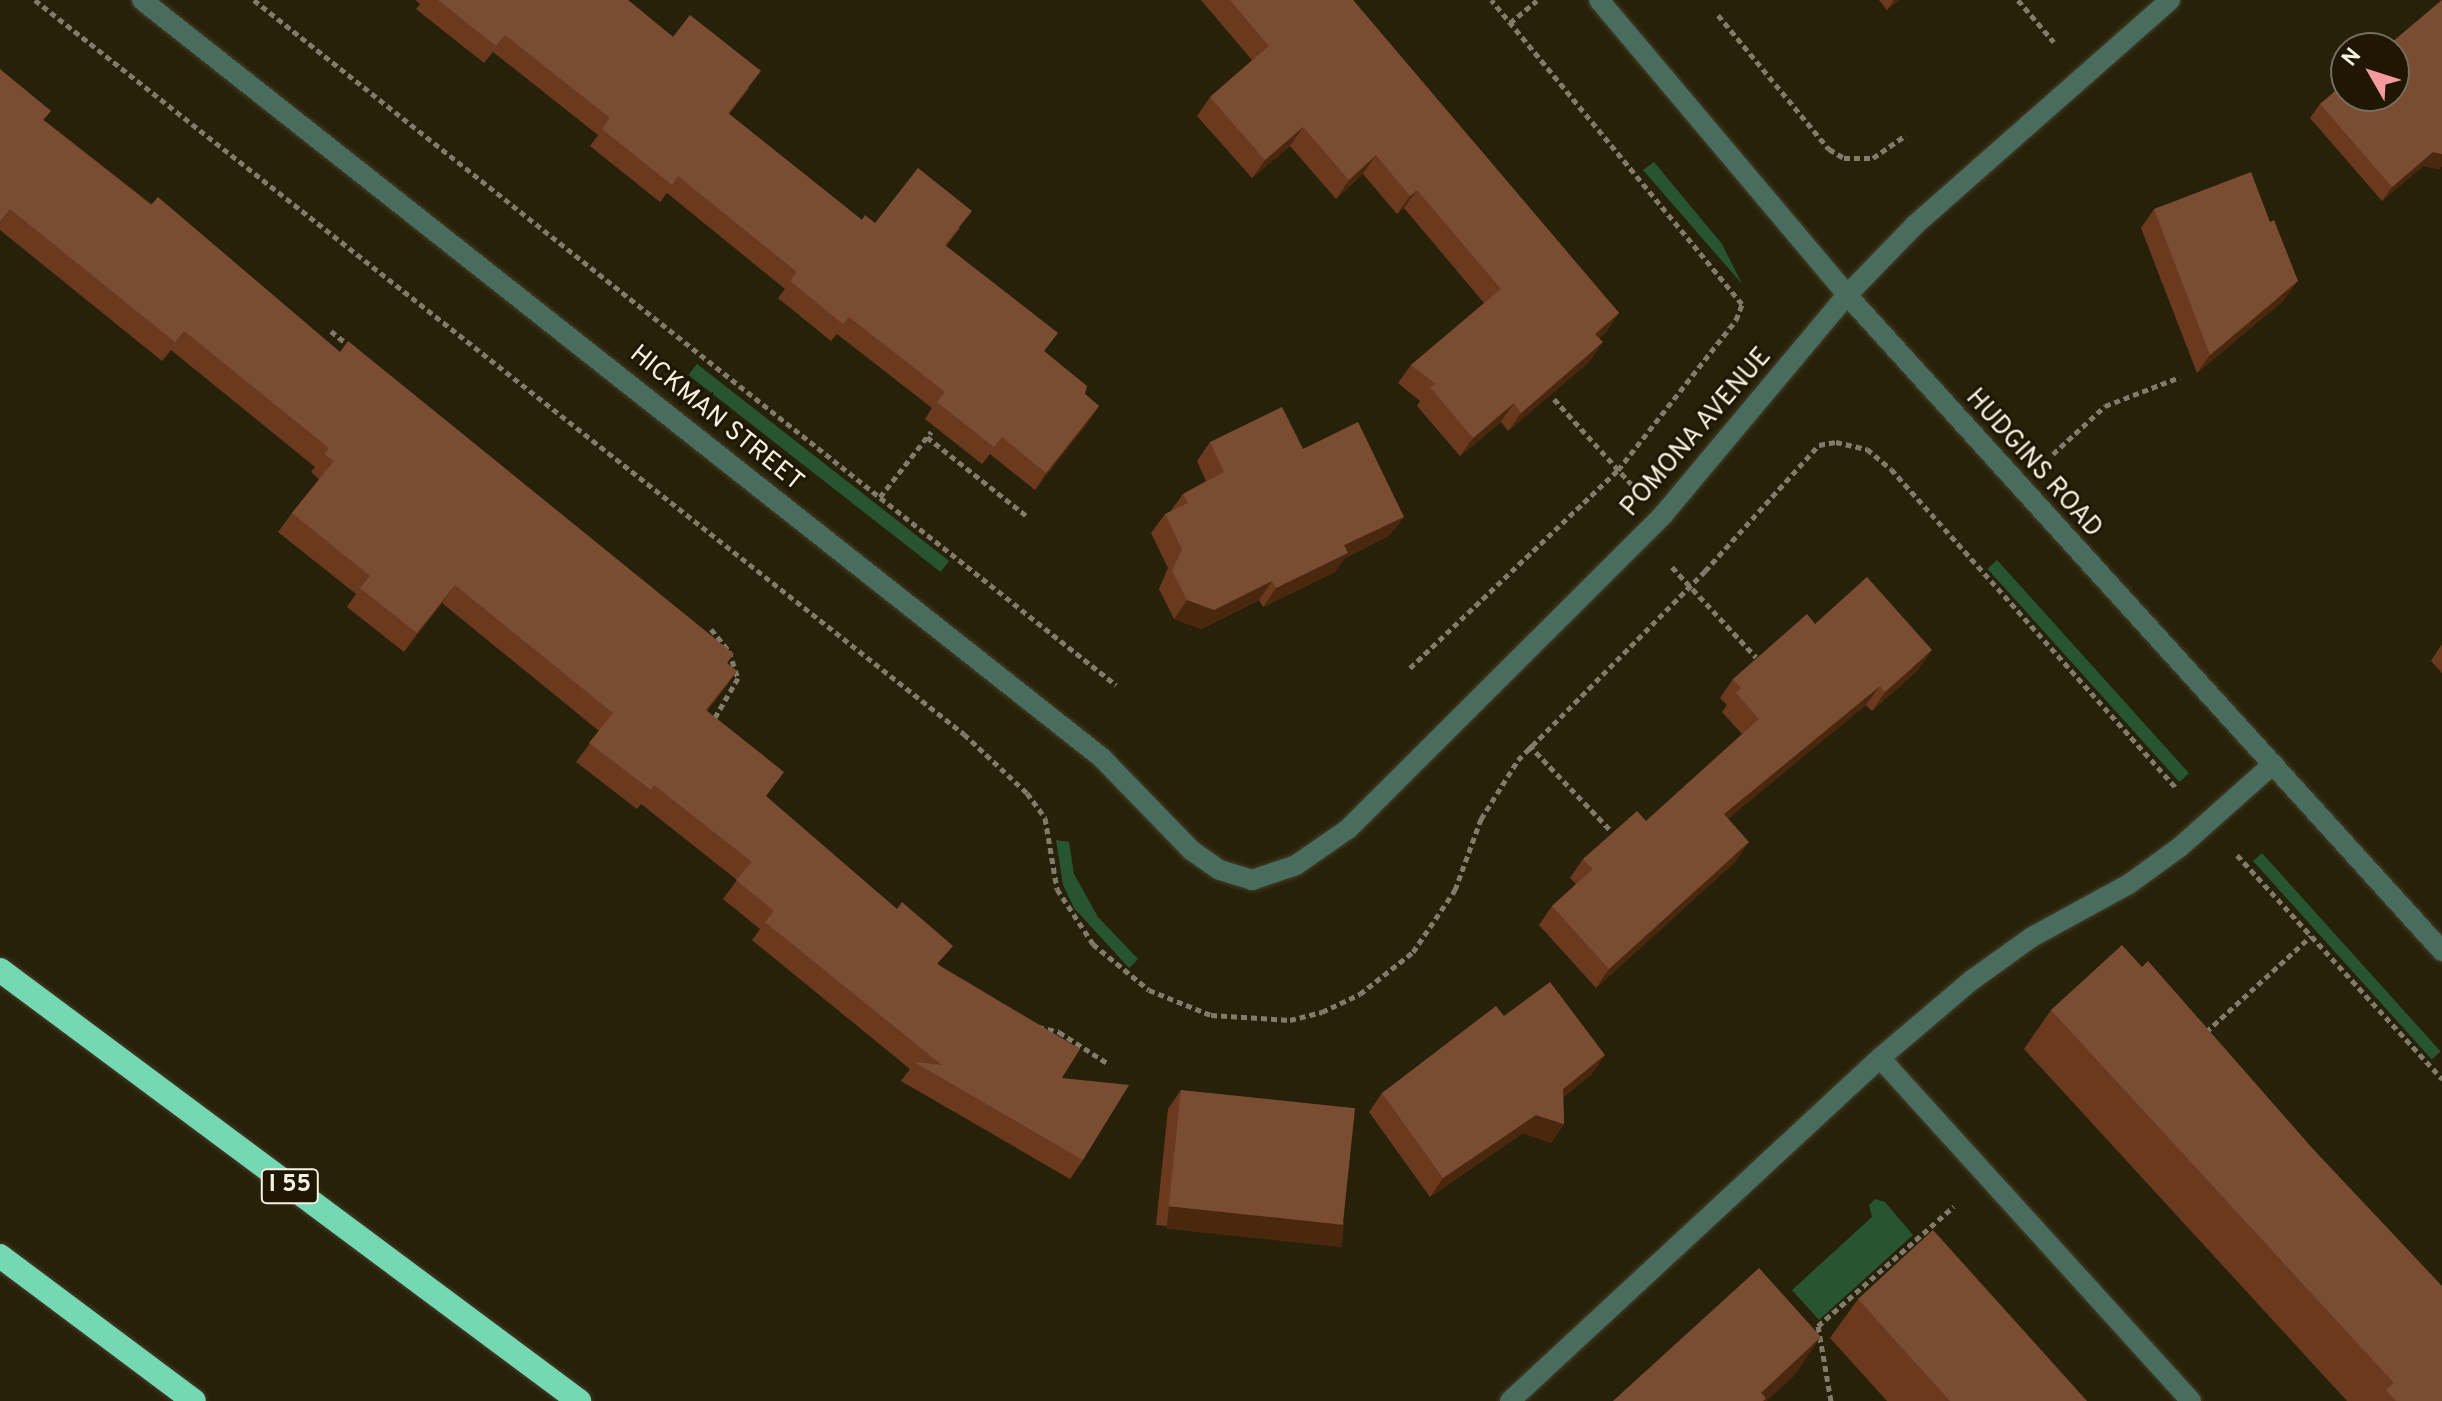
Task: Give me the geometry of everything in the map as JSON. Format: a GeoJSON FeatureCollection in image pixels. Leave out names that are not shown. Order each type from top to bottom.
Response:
{"type":"FeatureCollection","features":[{"type":"Feature","properties":{"kind":"highway","name":"I 55"},"geometry":{"type":"LineString","coordinates":[[0,970],[579,1401]]}},
{"type":"Feature","properties":{"kind":"highway"},"geometry":{"type":"LineString","coordinates":[[0,1256],[194,1401]]}},
{"type":"Feature","properties":{"kind":"street","name":"HICKMAN STREET"},"geometry":{"type":"LineString","coordinates":[[142,0],[1102,758],[1191,850],[1220,870],[1252,880]]}},
{"type":"Feature","properties":{"kind":"street","name":"HUDGINS ROAD"},"geometry":{"type":"LineString","coordinates":[[1599,0],[1847,295],[2017,487],[2442,951]]}},
{"type":"Feature","properties":{"kind":"street","name":"POMONA AVENUE"},"geometry":{"type":"LineString","coordinates":[[1252,880],[1296,865],[1348,829],[1663,515],[1847,295],[1915,225],[2081,74],[2170,0]]}},
{"type":"Feature","properties":{"kind":"street"},"geometry":{"type":"LineString","coordinates":[[1510,1401],[1880,1058],[2032,937],[2129,884],[2208,823],[2273,764]]}},
{"type":"Feature","properties":{"kind":"street"},"geometry":{"type":"LineString","coordinates":[[1880,1058],[2191,1401]]}},
{"type":"Feature","properties":{"kind":"path"},"geometry":{"type":"LineString","coordinates":[[35,0],[964,734],[1027,793],[1045,818],[1057,889],[1074,918],[1113,964],[1149,990],[1211,1015],[1252,1020],[1290,1020],[1360,994],[1413,952],[1455,890],[1481,819],[1529,745],[1690,587],[1819,445],[1836,442],[1867,449],[1891,469],[2442,1079]]}},
{"type":"Feature","properties":{"kind":"path"},"geometry":{"type":"LineString","coordinates":[[254,0],[1116,685]]}},
{"type":"Feature","properties":{"kind":"path"},"geometry":{"type":"LineString","coordinates":[[1410,668],[1618,470],[1736,320],[1742,304],[1491,0]]}},
{"type":"Feature","properties":{"kind":"path"},"geometry":{"type":"LineString","coordinates":[[1510,23],[1537,0]]}},
{"type":"Feature","properties":{"kind":"path"},"geometry":{"type":"LineString","coordinates":[[2018,0],[2081,74]]}},
{"type":"Feature","properties":{"kind":"path"},"geometry":{"type":"LineString","coordinates":[[1718,15],[1829,149],[1844,158],[1873,158],[1906,135]]}},
{"type":"Feature","properties":{"kind":"path"},"geometry":{"type":"LineString","coordinates":[[331,331],[364,357]]}},
{"type":"Feature","properties":{"kind":"path"},"geometry":{"type":"LineString","coordinates":[[2017,487],[2105,406],[2180,377]]}},
{"type":"Feature","properties":{"kind":"path"},"geometry":{"type":"LineString","coordinates":[[1554,399],[1663,515]]}},
{"type":"Feature","properties":{"kind":"path"},"geometry":{"type":"LineString","coordinates":[[880,497],[929,434],[1028,517]]}},
{"type":"Feature","properties":{"kind":"path"},"geometry":{"type":"LineString","coordinates":[[1643,536],[1756,657]]}},
{"type":"Feature","properties":{"kind":"path"},"geometry":{"type":"LineString","coordinates":[[711,629],[729,651],[738,678],[714,719]]}},
{"type":"Feature","properties":{"kind":"path"},"geometry":{"type":"LineString","coordinates":[[1529,745],[1612,832]]}},
{"type":"Feature","properties":{"kind":"path"},"geometry":{"type":"LineString","coordinates":[[2193,1044],[2311,936]]}},
{"type":"Feature","properties":{"kind":"path"},"geometry":{"type":"LineString","coordinates":[[1026,1039],[1046,1026],[1107,1063]]}},
{"type":"Feature","properties":{"kind":"path"},"geometry":{"type":"LineString","coordinates":[[1831,1401],[1818,1326],[1988,1176]]}},
{"type":"Feature","properties":{"kind":"green space"},"geometry":{"type":"Polygon","coordinates":[[[1654,162],[1722,244],[1742,284],[1643,170],[1654,162]]]}},
{"type":"Feature","properties":{"kind":"green space"},"geometry":{"type":"Polygon","coordinates":[[[697,364],[949,561],[941,572],[688,375],[697,364]]]}},
{"type":"Feature","properties":{"kind":"green space"},"geometry":{"type":"Polygon","coordinates":[[[1997,560],[2189,773],[2179,782],[1987,569],[1997,560]]]}},
{"type":"Feature","properties":{"kind":"green space"},"geometry":{"type":"Polygon","coordinates":[[[1056,840],[1069,842],[1074,874],[1098,917],[1138,959],[1129,968],[1074,908],[1063,885],[1056,840]]]}},
{"type":"Feature","properties":{"kind":"green space"},"geometry":{"type":"Polygon","coordinates":[[[2262,853],[2441,1051],[2432,1059],[2253,861],[2262,853]]]}},
{"type":"Feature","properties":{"kind":"green space"},"geometry":{"type":"Polygon","coordinates":[[[1875,1199],[1885,1202],[1913,1235],[1819,1320],[1792,1290],[1872,1217],[1869,1205],[1875,1199]]]}},
{"type":"Feature","properties":{"kind":"building"},"geometry":{"type":"Polygon","coordinates":[[[438,0],[628,0],[673,37],[690,15],[761,71],[728,113],[862,220],[865,215],[875,223],[918,168],[972,211],[945,245],[1058,333],[1044,351],[1087,386],[1085,394],[1099,406],[1046,473],[1002,437],[994,447],[937,402],[945,392],[849,317],[843,324],[790,281],[797,272],[678,176],[672,185],[602,129],[610,118],[505,35],[496,46],[438,0]]]}},
{"type":"Feature","properties":{"kind":"building"},"geometry":{"type":"Polygon","coordinates":[[[1230,0],[1353,0],[1619,313],[1595,334],[1603,342],[1521,413],[1514,403],[1473,438],[1430,387],[1436,384],[1411,365],[1501,289],[1417,190],[1410,196],[1376,155],[1349,180],[1303,127],[1265,160],[1210,97],[1269,46],[1230,0]]]}},
{"type":"Feature","properties":{"kind":"building"},"geometry":{"type":"Polygon","coordinates":[[[2442,0],[2442,154],[2433,152],[2392,187],[2320,104],[2330,96],[2330,112],[2410,112],[2410,32],[2404,32],[2442,0]]]}},
{"type":"Feature","properties":{"kind":"building"},"geometry":{"type":"Polygon","coordinates":[[[0,69],[51,111],[43,120],[151,205],[158,197],[340,352],[348,341],[734,654],[727,663],[737,671],[706,710],[784,772],[766,796],[897,909],[902,902],[953,946],[937,964],[1080,1049],[1062,1078],[1129,1085],[1083,1160],[914,1062],[942,1065],[765,922],[774,911],[736,880],[752,862],[654,785],[651,790],[589,743],[613,713],[455,585],[417,633],[360,588],[370,576],[292,513],[334,461],[324,454],[329,448],[184,331],[175,342],[10,209],[0,221],[0,69]]]}},
{"type":"Feature","properties":{"kind":"building"},"geometry":{"type":"Polygon","coordinates":[[[2251,172],[2298,281],[2210,355],[2154,209],[2251,172]]]}},
{"type":"Feature","properties":{"kind":"building"},"geometry":{"type":"Polygon","coordinates":[[[1282,407],[1303,449],[1358,422],[1404,517],[1344,545],[1348,553],[1276,588],[1272,581],[1214,610],[1187,600],[1172,571],[1182,549],[1165,514],[1188,503],[1183,494],[1224,472],[1210,442],[1282,407]]]}},
{"type":"Feature","properties":{"kind":"building"},"geometry":{"type":"Polygon","coordinates":[[[1867,577],[1932,650],[1885,692],[1880,686],[1724,814],[1749,842],[1609,969],[1552,906],[1593,869],[1583,859],[1637,811],[1646,821],[1759,719],[1736,693],[1741,688],[1733,679],[1807,614],[1815,624],[1867,577]]]}},
{"type":"Feature","properties":{"kind":"building"},"geometry":{"type":"Polygon","coordinates":[[[2122,945],[2142,967],[2148,961],[2313,1149],[2442,1286],[2442,1401],[2396,1401],[2386,1390],[2394,1383],[2051,1010],[2122,945]]]}},
{"type":"Feature","properties":{"kind":"building"},"geometry":{"type":"Polygon","coordinates":[[[1550,982],[1605,1055],[1563,1089],[1564,1124],[1536,1115],[1443,1178],[1382,1093],[1496,1006],[1504,1016],[1550,982]]]}},
{"type":"Feature","properties":{"kind":"building"},"geometry":{"type":"Polygon","coordinates":[[[1181,1090],[1355,1108],[1343,1225],[1169,1206],[1181,1090]]]}},
{"type":"Feature","properties":{"kind":"building"},"geometry":{"type":"Polygon","coordinates":[[[1933,1230],[2087,1401],[1950,1401],[1858,1299],[1933,1230]]]}},
{"type":"Feature","properties":{"kind":"building"},"geometry":{"type":"Polygon","coordinates":[[[1759,1268],[1821,1337],[1761,1393],[1766,1398],[1763,1401],[1613,1401],[1759,1268]]]}}]}
